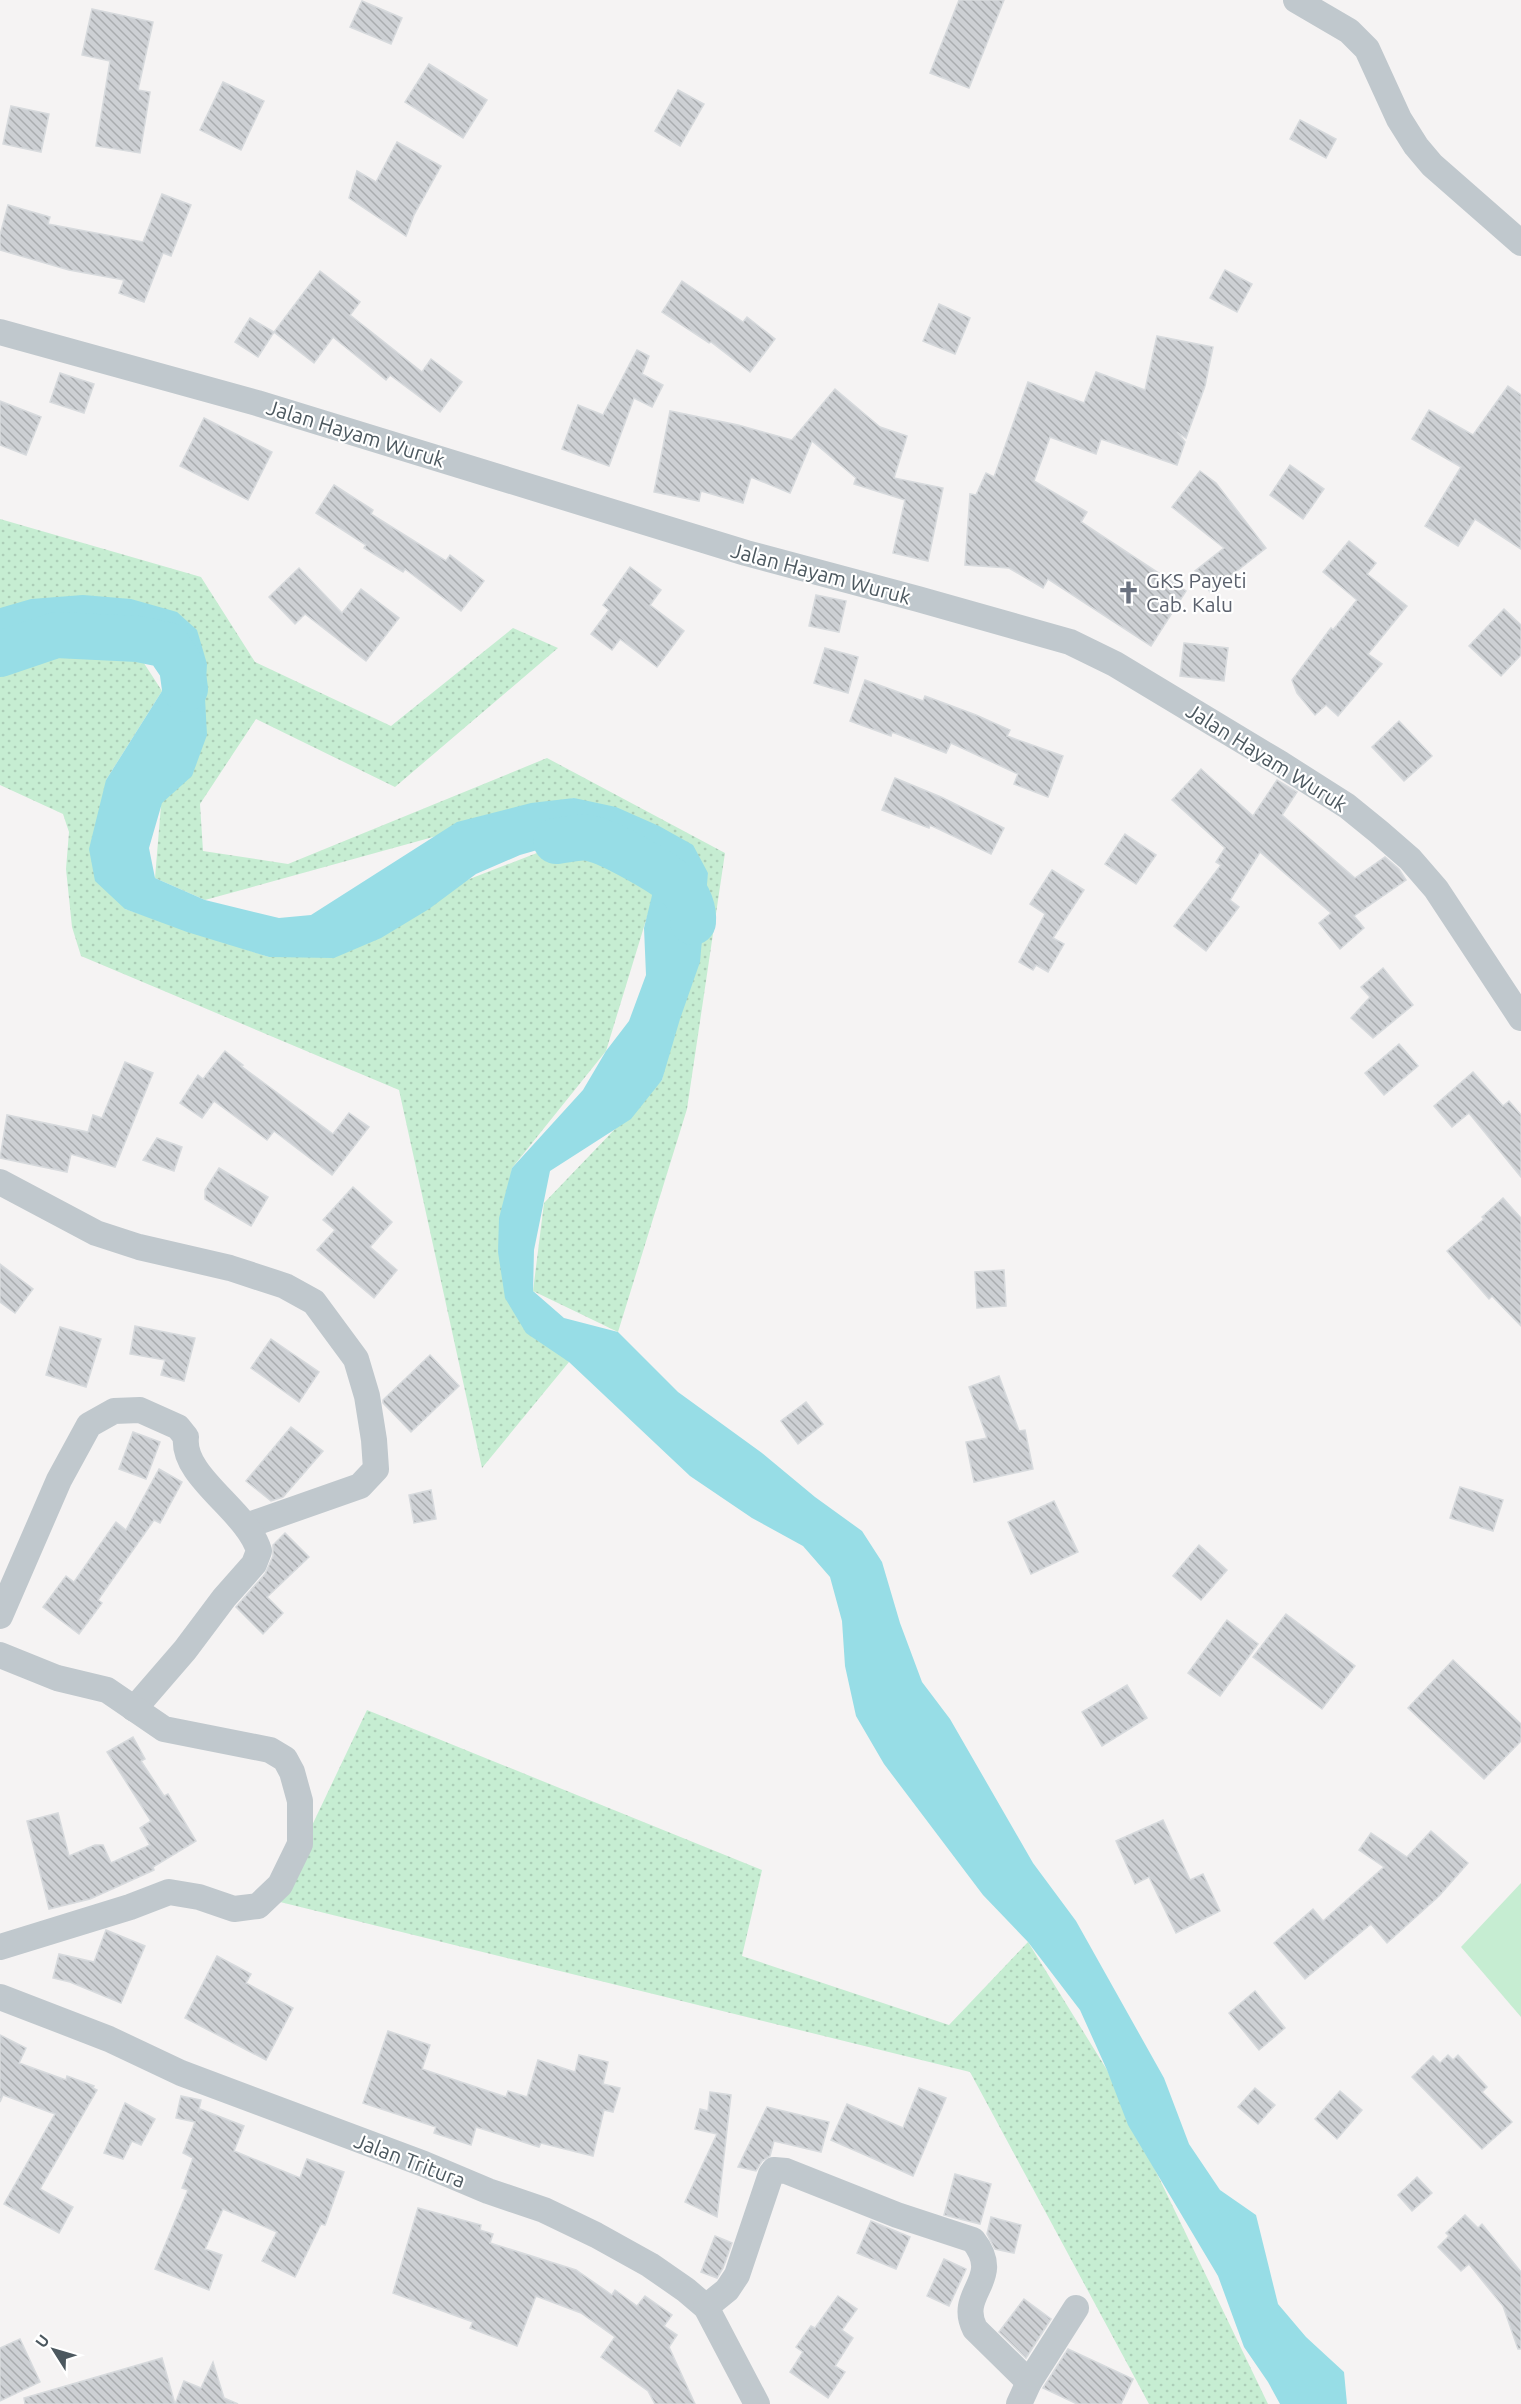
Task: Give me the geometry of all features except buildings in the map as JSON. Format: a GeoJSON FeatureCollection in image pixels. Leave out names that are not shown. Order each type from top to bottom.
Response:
{"type":"FeatureCollection","features":[{"type":"Feature","properties":{"kind":"street"},"geometry":{"type":"LineString","coordinates":[[1296,0],[1349,31],[1367,49],[1399,119],[1416,146],[1432,165],[1521,243]]}},
{"type":"Feature","properties":{"kind":"street","name":"Jalan Hayam Wuruk"},"geometry":{"type":"LineString","coordinates":[[0,332],[257,403],[746,553],[1070,642],[1115,664],[1271,758],[1347,806],[1379,832],[1410,860],[1436,889],[1521,1018]]}},
{"type":"Feature","properties":{"kind":"street"},"geometry":{"type":"LineString","coordinates":[[0,1182],[96,1233],[139,1247],[230,1268],[285,1286],[314,1302],[356,1359],[367,1396],[376,1469],[360,1486],[246,1526]]}},
{"type":"Feature","properties":{"kind":"street"},"geometry":{"type":"LineString","coordinates":[[0,1616],[59,1480],[89,1425],[114,1411],[140,1410],[178,1426],[186,1437],[185,1449],[197,1470],[246,1526],[260,1551],[254,1564],[134,1709]]}},
{"type":"Feature","properties":{"kind":"street"},"geometry":{"type":"LineString","coordinates":[[0,1655],[57,1678],[107,1690],[164,1729],[270,1750],[285,1760],[292,1772],[300,1801],[300,1844],[280,1885],[258,1906],[234,1909],[199,1897],[169,1892],[130,1907],[0,1947]]}},
{"type":"Feature","properties":{"kind":"street","name":"Jalan Tritura"},"geometry":{"type":"LineString","coordinates":[[0,1996],[109,2039],[181,2073],[424,2164],[488,2191],[544,2210],[596,2235],[673,2280],[706,2307],[757,2404]]}},
{"type":"Feature","properties":{"kind":"street"},"geometry":{"type":"LineString","coordinates":[[706,2307],[727,2290],[737,2275],[774,2170],[786,2171],[897,2215],[973,2240],[986,2266],[985,2275],[969,2309],[970,2318],[975,2329],[1024,2393],[1076,2308]]}},
{"type":"Feature","properties":{"kind":"green space"},"geometry":{"type":"Polygon","coordinates":[[[0,519],[201,577],[255,662],[391,726],[513,628],[558,648],[395,787],[256,719],[200,804],[203,851],[288,864],[547,758],[725,853],[687,1109],[618,1332],[533,1291],[544,1203],[662,1080],[708,873],[574,798],[205,900],[155,878],[177,612],[0,608],[0,519]]]}},
{"type":"Feature","properties":{"kind":"green space"},"geometry":{"type":"Polygon","coordinates":[[[79,635],[127,637],[162,691],[106,780],[125,909],[269,957],[565,842],[654,894],[606,1051],[512,1168],[498,1252],[569,1362],[482,1468],[399,1090],[81,956],[72,927],[66,869],[69,832],[63,814],[0,785],[0,648],[79,635]]]}},
{"type":"Feature","properties":{"kind":"green space"},"geometry":{"type":"Polygon","coordinates":[[[367,1710],[762,1870],[742,1956],[949,2025],[1028,1942],[1107,2070],[1268,2404],[1149,2404],[970,2072],[276,1901],[367,1710]]]}},
{"type":"Feature","properties":{"kind":"green space"},"geometry":{"type":"Polygon","coordinates":[[[1521,1883],[1521,2017],[1461,1947],[1521,1883]]]}},
{"type":"Feature","properties":{"kind":"water"},"geometry":{"type":"Polygon","coordinates":[[[83,595],[131,599],[177,612],[197,630],[207,664],[205,698],[207,735],[192,776],[162,803],[149,848],[155,878],[205,900],[279,918],[311,915],[457,822],[531,803],[574,798],[616,807],[659,826],[693,845],[708,873],[700,962],[662,1080],[631,1119],[550,1171],[534,1250],[533,1291],[564,1318],[618,1332],[678,1392],[762,1453],[815,1497],[862,1531],[882,1562],[900,1623],[922,1682],[950,1719],[1033,1863],[1076,1921],[1164,2078],[1189,2144],[1220,2190],[1256,2215],[1278,2304],[1306,2337],[1344,2372],[1347,2404],[1280,2404],[1244,2347],[1218,2276],[1128,2125],[1107,2070],[1080,2010],[1028,1942],[983,1895],[884,1764],[856,1716],[845,1666],[842,1621],[830,1577],[803,1546],[752,1518],[690,1476],[569,1362],[526,1333],[505,1298],[498,1252],[499,1218],[512,1168],[583,1090],[606,1051],[629,1021],[646,975],[644,928],[659,867],[647,855],[565,842],[520,855],[476,874],[429,909],[381,938],[334,958],[269,957],[187,932],[125,909],[95,881],[89,849],[106,780],[162,691],[167,663],[150,638],[79,635],[33,645],[0,647],[0,608],[31,599],[83,595]]]}},
{"type":"Feature","properties":{"kind":"waterway"},"geometry":{"type":"LineString","coordinates":[[0,654],[56,635],[138,639],[167,645],[182,667],[185,689]]}},
{"type":"Feature","properties":{"kind":"waterway"},"geometry":{"type":"LineString","coordinates":[[556,841],[577,838],[598,840],[651,867],[683,891],[693,913],[693,922]]}},
{"type":"Feature","properties":{"kind":"place","name":"GKS Payeti Cab. Kalu"},"geometry":{"type":"Point","coordinates":[1128,592]}}]}
